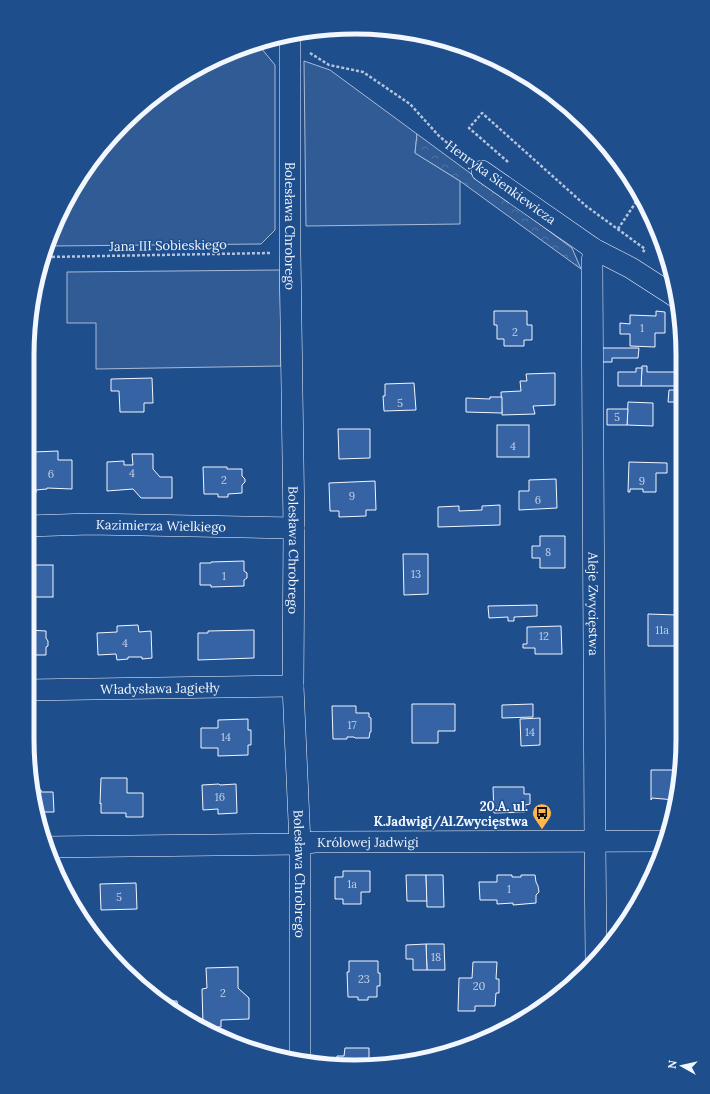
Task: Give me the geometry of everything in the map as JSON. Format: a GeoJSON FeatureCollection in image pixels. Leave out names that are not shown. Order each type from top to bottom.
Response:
{"type":"FeatureCollection","features":[{"type":"Feature","properties":{"kind":"street","name":"Bolesława Chrobrego"},"geometry":{"type":"LineString","coordinates":[[290,41],[290,253],[294,528],[293,686],[300,844],[300,1055]]}},
{"type":"Feature","properties":{"kind":"street","name":"Henryka Sienkiewicza"},"geometry":{"type":"LineString","coordinates":[[482,171],[594,249],[631,268],[670,294]]}},
{"type":"Feature","properties":{"kind":"street","name":"Aleje Zwycięstwa"},"geometry":{"type":"LineString","coordinates":[[594,249],[592,278],[596,951]]}},
{"type":"Feature","properties":{"kind":"street","name":"Kazimierza Wielkiego"},"geometry":{"type":"LineString","coordinates":[[34,526],[90,524],[294,528]]}},
{"type":"Feature","properties":{"kind":"street","name":"Władysława Jagiełły"},"geometry":{"type":"LineString","coordinates":[[34,690],[293,686]]}},
{"type":"Feature","properties":{"kind":"street","name":"Królowej Jadwigi"},"geometry":{"type":"LineString","coordinates":[[53,847],[300,844],[314,842],[659,841]]}},
{"type":"Feature","properties":{"kind":"path","name":"Henryka Sienkiewicza"},"geometry":{"type":"LineString","coordinates":[[290,41],[329,65],[363,72],[410,104],[439,136],[482,171]]}},
{"type":"Feature","properties":{"kind":"path"},"geometry":{"type":"LineString","coordinates":[[508,163],[469,128],[482,113],[595,213],[645,248],[641,254]]}},
{"type":"Feature","properties":{"kind":"path"},"geometry":{"type":"LineString","coordinates":[[618,229],[636,201]]}},
{"type":"Feature","properties":{"kind":"path","name":"Jana III Sobieskiego"},"geometry":{"type":"LineString","coordinates":[[50,256],[290,253]]}},
{"type":"Feature","properties":{"kind":"shaded area"},"geometry":{"type":"Polygon","coordinates":[[[261,48],[275,65],[275,230],[261,244],[53,246],[58,232],[77,194],[100,160],[128,128],[160,100],[195,77],[232,58],[261,48]]]}},
{"type":"Feature","properties":{"kind":"shaded area"},"geometry":{"type":"Polygon","coordinates":[[[304,61],[330,70],[417,134],[415,153],[460,181],[460,224],[306,226],[304,61]]]}},
{"type":"Feature","properties":{"kind":"shaded area"},"geometry":{"type":"Polygon","coordinates":[[[280,270],[281,366],[96,369],[96,323],[67,323],[67,272],[280,270]]]}},
{"type":"Feature","properties":{"kind":"green space"},"geometry":{"type":"Polygon","coordinates":[[[417,134],[572,248],[581,269],[460,181],[415,153],[417,134]]]}},
{"type":"Feature","properties":{"kind":"building"},"geometry":{"type":"Polygon","coordinates":[[[494,311],[527,311],[527,325],[532,325],[532,340],[524,340],[524,346],[504,346],[504,339],[497,339],[497,325],[494,325],[494,311]]]}},
{"type":"Feature","properties":{"kind":"building"},"geometry":{"type":"Polygon","coordinates":[[[656,311],[665,312],[665,333],[655,333],[655,347],[630,346],[630,334],[620,334],[620,323],[630,324],[630,315],[656,316],[656,311]]]}},
{"type":"Feature","properties":{"kind":"building"},"geometry":{"type":"Polygon","coordinates":[[[602,348],[639,348],[638,358],[612,358],[612,362],[602,362],[602,348]]]}},
{"type":"Feature","properties":{"kind":"building"},"geometry":{"type":"Polygon","coordinates":[[[642,366],[647,366],[647,372],[676,372],[676,386],[641,386],[642,366]]]}},
{"type":"Feature","properties":{"kind":"building"},"geometry":{"type":"Polygon","coordinates":[[[636,368],[642,368],[641,386],[618,386],[618,372],[636,372],[636,368]]]}},
{"type":"Feature","properties":{"kind":"building"},"geometry":{"type":"Polygon","coordinates":[[[555,373],[555,405],[533,406],[535,414],[502,415],[501,392],[521,391],[520,381],[527,381],[526,374],[555,373]]]}},
{"type":"Feature","properties":{"kind":"building"},"geometry":{"type":"Polygon","coordinates":[[[152,378],[153,403],[144,403],[144,412],[120,412],[119,391],[111,391],[111,379],[152,378]]]}},
{"type":"Feature","properties":{"kind":"building"},"geometry":{"type":"Polygon","coordinates":[[[414,383],[416,410],[384,411],[383,396],[385,396],[385,384],[414,383]]]}},
{"type":"Feature","properties":{"kind":"building"},"geometry":{"type":"Polygon","coordinates":[[[669,390],[676,390],[676,402],[668,402],[669,390]]]}},
{"type":"Feature","properties":{"kind":"building"},"geometry":{"type":"Polygon","coordinates":[[[490,397],[502,397],[502,413],[466,412],[466,398],[490,399],[490,397]]]}},
{"type":"Feature","properties":{"kind":"building"},"geometry":{"type":"Polygon","coordinates":[[[628,402],[653,403],[653,426],[627,425],[628,402]]]}},
{"type":"Feature","properties":{"kind":"building"},"geometry":{"type":"Polygon","coordinates":[[[607,409],[628,409],[627,425],[607,425],[607,409]]]}},
{"type":"Feature","properties":{"kind":"building"},"geometry":{"type":"Polygon","coordinates":[[[497,425],[529,425],[529,457],[497,457],[497,425]]]}},
{"type":"Feature","properties":{"kind":"building"},"geometry":{"type":"Polygon","coordinates":[[[338,429],[370,429],[370,458],[339,459],[338,429]]]}},
{"type":"Feature","properties":{"kind":"building"},"geometry":{"type":"Polygon","coordinates":[[[58,451],[58,460],[72,460],[72,489],[47,488],[36,490],[36,493],[34,493],[34,452],[58,451]]]}},
{"type":"Feature","properties":{"kind":"building"},"geometry":{"type":"Polygon","coordinates":[[[132,454],[153,454],[153,469],[160,477],[172,477],[172,498],[141,498],[133,489],[107,491],[107,462],[124,461],[124,465],[133,465],[132,454]]]}},
{"type":"Feature","properties":{"kind":"building"},"geometry":{"type":"Polygon","coordinates":[[[629,462],[667,463],[667,473],[656,473],[656,492],[643,492],[643,489],[630,489],[630,492],[628,492],[629,462]]]}},
{"type":"Feature","properties":{"kind":"building"},"geometry":{"type":"Polygon","coordinates":[[[203,467],[227,467],[227,469],[242,469],[242,476],[245,479],[245,482],[242,485],[242,493],[228,494],[228,497],[218,497],[218,494],[204,494],[203,467]]]}},
{"type":"Feature","properties":{"kind":"building"},"geometry":{"type":"Polygon","coordinates":[[[556,479],[557,508],[519,510],[519,491],[529,491],[529,480],[556,479]]]}},
{"type":"Feature","properties":{"kind":"building"},"geometry":{"type":"Polygon","coordinates":[[[375,481],[376,510],[366,510],[366,516],[339,517],[339,511],[330,511],[329,483],[375,481]]]}},
{"type":"Feature","properties":{"kind":"building"},"geometry":{"type":"Polygon","coordinates":[[[500,505],[500,525],[438,527],[438,507],[459,506],[459,511],[482,510],[482,506],[500,505]]]}},
{"type":"Feature","properties":{"kind":"building"},"geometry":{"type":"Polygon","coordinates":[[[540,536],[565,536],[565,568],[540,568],[540,558],[532,558],[532,546],[540,546],[540,536]]]}},
{"type":"Feature","properties":{"kind":"building"},"geometry":{"type":"Polygon","coordinates":[[[403,554],[428,554],[428,594],[404,595],[403,554]]]}},
{"type":"Feature","properties":{"kind":"building"},"geometry":{"type":"Polygon","coordinates":[[[244,561],[244,571],[247,573],[247,578],[244,580],[244,586],[211,587],[211,585],[200,585],[200,563],[244,561]]]}},
{"type":"Feature","properties":{"kind":"building"},"geometry":{"type":"Polygon","coordinates":[[[34,565],[53,565],[53,597],[34,597],[34,565]]]}},
{"type":"Feature","properties":{"kind":"building"},"geometry":{"type":"Polygon","coordinates":[[[537,605],[537,616],[514,617],[514,621],[508,621],[508,617],[489,618],[488,606],[537,605]]]}},
{"type":"Feature","properties":{"kind":"building"},"geometry":{"type":"Polygon","coordinates":[[[648,614],[676,615],[676,646],[648,646],[648,614]]]}},
{"type":"Feature","properties":{"kind":"building"},"geometry":{"type":"Polygon","coordinates":[[[138,625],[139,632],[151,631],[152,658],[142,659],[142,657],[128,657],[128,659],[117,660],[116,654],[98,655],[97,633],[117,632],[117,626],[138,625]]]}},
{"type":"Feature","properties":{"kind":"building"},"geometry":{"type":"Polygon","coordinates":[[[561,626],[562,654],[535,654],[535,648],[523,648],[523,644],[527,644],[527,627],[561,626]]]}},
{"type":"Feature","properties":{"kind":"building"},"geometry":{"type":"Polygon","coordinates":[[[34,630],[46,631],[48,646],[46,647],[46,655],[34,655],[34,630]]]}},
{"type":"Feature","properties":{"kind":"building"},"geometry":{"type":"Polygon","coordinates":[[[254,630],[254,658],[198,660],[198,633],[208,633],[208,631],[254,630]]]}},
{"type":"Feature","properties":{"kind":"building"},"geometry":{"type":"Polygon","coordinates":[[[412,704],[455,704],[455,731],[438,731],[438,743],[412,743],[412,704]]]}},
{"type":"Feature","properties":{"kind":"building"},"geometry":{"type":"Polygon","coordinates":[[[533,704],[533,717],[502,718],[502,705],[533,704]]]}},
{"type":"Feature","properties":{"kind":"building"},"geometry":{"type":"Polygon","coordinates":[[[332,706],[356,706],[356,713],[369,713],[369,717],[371,718],[371,732],[369,738],[347,737],[347,739],[333,739],[332,706]]]}},
{"type":"Feature","properties":{"kind":"building"},"geometry":{"type":"Polygon","coordinates":[[[540,718],[540,745],[521,746],[520,719],[540,718]]]}},
{"type":"Feature","properties":{"kind":"building"},"geometry":{"type":"Polygon","coordinates":[[[248,719],[248,730],[251,730],[251,745],[248,745],[248,755],[218,756],[218,748],[201,748],[201,728],[218,728],[218,720],[248,719]]]}},
{"type":"Feature","properties":{"kind":"building"},"geometry":{"type":"Polygon","coordinates":[[[651,770],[674,770],[670,800],[652,798],[651,800],[651,770]]]}},
{"type":"Feature","properties":{"kind":"building"},"geometry":{"type":"Polygon","coordinates":[[[101,778],[127,778],[127,793],[143,793],[143,817],[126,817],[126,813],[101,813],[101,778]]]}},
{"type":"Feature","properties":{"kind":"building"},"geometry":{"type":"Polygon","coordinates":[[[236,784],[237,813],[218,814],[218,809],[203,810],[202,785],[236,784]]]}},
{"type":"Feature","properties":{"kind":"building"},"geometry":{"type":"Polygon","coordinates":[[[493,787],[524,787],[524,794],[530,794],[530,804],[525,805],[525,812],[494,813],[493,787]]]}},
{"type":"Feature","properties":{"kind":"building"},"geometry":{"type":"Polygon","coordinates":[[[38,790],[41,790],[41,792],[53,792],[54,812],[42,812],[38,790]]]}},
{"type":"Feature","properties":{"kind":"building"},"geometry":{"type":"Polygon","coordinates":[[[343,871],[370,871],[370,892],[361,892],[361,904],[343,904],[343,899],[335,899],[335,877],[343,877],[343,871]]]}},
{"type":"Feature","properties":{"kind":"building"},"geometry":{"type":"Polygon","coordinates":[[[406,875],[426,875],[427,901],[407,901],[406,875]]]}},
{"type":"Feature","properties":{"kind":"building"},"geometry":{"type":"Polygon","coordinates":[[[426,875],[443,875],[444,907],[427,907],[426,875]]]}},
{"type":"Feature","properties":{"kind":"building"},"geometry":{"type":"Polygon","coordinates":[[[497,875],[512,875],[512,877],[521,877],[521,875],[535,875],[539,892],[536,895],[536,903],[513,905],[513,903],[497,904],[497,900],[480,900],[479,882],[497,882],[497,875]]]}},
{"type":"Feature","properties":{"kind":"building"},"geometry":{"type":"Polygon","coordinates":[[[136,883],[137,909],[101,910],[100,884],[136,883]]]}},
{"type":"Feature","properties":{"kind":"building"},"geometry":{"type":"Polygon","coordinates":[[[426,944],[444,944],[445,970],[427,970],[426,944]]]}},
{"type":"Feature","properties":{"kind":"building"},"geometry":{"type":"Polygon","coordinates":[[[426,944],[427,970],[413,970],[413,959],[406,959],[406,945],[426,944]]]}},
{"type":"Feature","properties":{"kind":"building"},"geometry":{"type":"Polygon","coordinates":[[[349,961],[378,961],[380,986],[377,986],[377,997],[368,997],[368,1000],[358,1000],[358,997],[348,997],[347,972],[349,972],[349,961]]]}},
{"type":"Feature","properties":{"kind":"building"},"geometry":{"type":"Polygon","coordinates":[[[473,962],[497,962],[496,979],[499,979],[499,993],[496,993],[495,1006],[475,1006],[475,1011],[458,1011],[459,978],[472,978],[473,962]]]}},
{"type":"Feature","properties":{"kind":"building"},"geometry":{"type":"Polygon","coordinates":[[[238,967],[238,988],[249,998],[249,1019],[221,1020],[221,1027],[213,1027],[203,1022],[202,989],[207,988],[206,968],[238,967]]]}},
{"type":"Feature","properties":{"kind":"building"},"geometry":{"type":"Polygon","coordinates":[[[170,1001],[177,1001],[178,1006],[170,1001]]]}},
{"type":"Feature","properties":{"kind":"building"},"geometry":{"type":"Polygon","coordinates":[[[345,1048],[369,1048],[369,1059],[337,1059],[337,1056],[344,1056],[345,1048]]]}},
{"type":"Feature","properties":{"kind":"place","name":"20.A. ul. K.Jadwigi/Al.Zwycięstwa"},"geometry":{"type":"Point","coordinates":[542,830]}}]}
